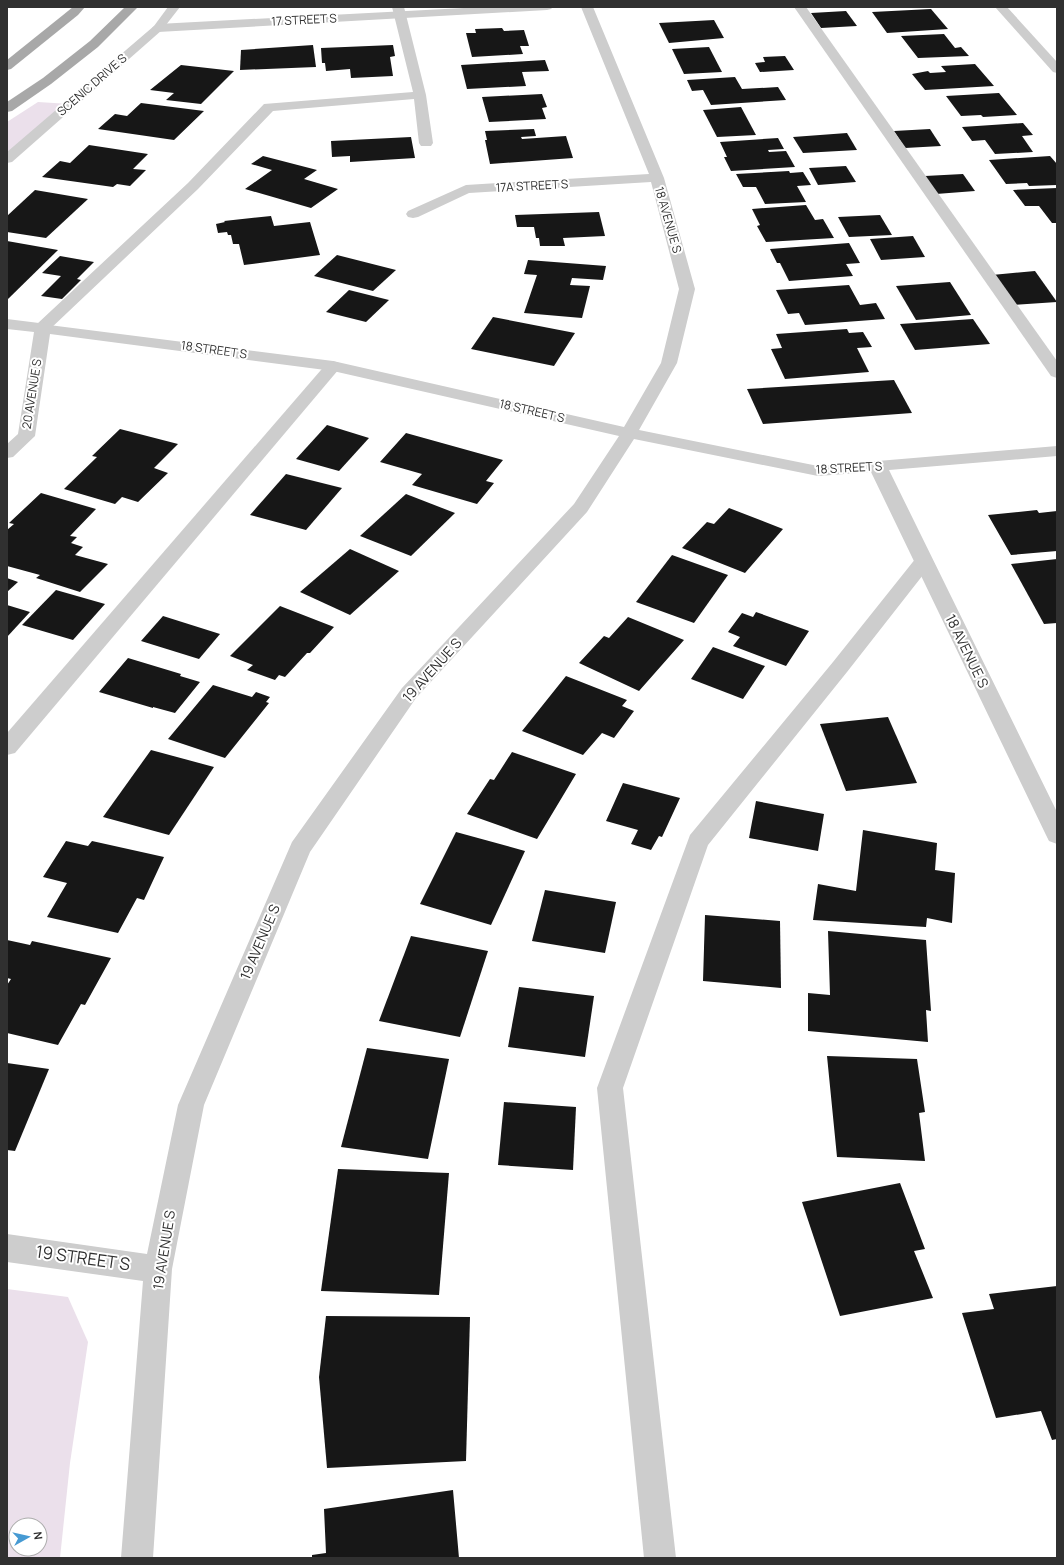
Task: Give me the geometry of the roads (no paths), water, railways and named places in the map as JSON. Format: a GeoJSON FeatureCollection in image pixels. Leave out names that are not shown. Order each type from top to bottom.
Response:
{"type":"FeatureCollection","features":[{"type":"Feature","properties":{"kind":"main road"},"geometry":{"type":"LineString","coordinates":[[7,66],[74,13],[79,7]]}},
{"type":"Feature","properties":{"kind":"main road"},"geometry":{"type":"LineString","coordinates":[[7,108],[47,81],[94,44],[132,7]]}},
{"type":"Feature","properties":{"kind":"street","name":"SCENIC DRIVE S"},"geometry":{"type":"LineString","coordinates":[[7,159],[158,28],[174,7]]}},
{"type":"Feature","properties":{"kind":"street","name":"17 STREET S"},"geometry":{"type":"LineString","coordinates":[[158,28],[399,11],[547,7]]}},
{"type":"Feature","properties":{"kind":"street","name":"18 AVENUE S"},"geometry":{"type":"LineString","coordinates":[[588,7],[656,178],[687,289],[670,363],[629,433]]}},
{"type":"Feature","properties":{"kind":"street"},"geometry":{"type":"LineString","coordinates":[[800,7],[1057,373]]}},
{"type":"Feature","properties":{"kind":"street"},"geometry":{"type":"LineString","coordinates":[[1001,7],[1057,69]]}},
{"type":"Feature","properties":{"kind":"street"},"geometry":{"type":"LineString","coordinates":[[399,11],[420,95],[426,143]]}},
{"type":"Feature","properties":{"kind":"street"},"geometry":{"type":"LineString","coordinates":[[43,327],[193,186],[269,107],[420,95]]}},
{"type":"Feature","properties":{"kind":"street","name":"17A STREET S"},"geometry":{"type":"LineString","coordinates":[[413,214],[466,190],[656,178]]}},
{"type":"Feature","properties":{"kind":"street","name":"18 STREET S"},"geometry":{"type":"LineString","coordinates":[[7,324],[43,327],[333,366],[629,433],[818,471],[1057,451]]}},
{"type":"Feature","properties":{"kind":"street","name":"20 AVENUE S"},"geometry":{"type":"LineString","coordinates":[[7,453],[26,436],[43,327]]}},
{"type":"Feature","properties":{"kind":"street"},"geometry":{"type":"LineString","coordinates":[[7,747],[333,366]]}},
{"type":"Feature","properties":{"kind":"street","name":"19 AVENUE S"},"geometry":{"type":"LineString","coordinates":[[137,1558],[158,1269],[191,1105],[300,848],[409,693],[581,508],[629,433]]}},
{"type":"Feature","properties":{"kind":"street","name":"18 AVENUE S"},"geometry":{"type":"LineString","coordinates":[[878,467],[1057,835]]}},
{"type":"Feature","properties":{"kind":"street"},"geometry":{"type":"LineString","coordinates":[[660,1558],[610,1088],[698,841],[840,667],[923,562]]}},
{"type":"Feature","properties":{"kind":"street","name":"19 STREET S"},"geometry":{"type":"LineString","coordinates":[[7,1248],[158,1269]]}}]}
